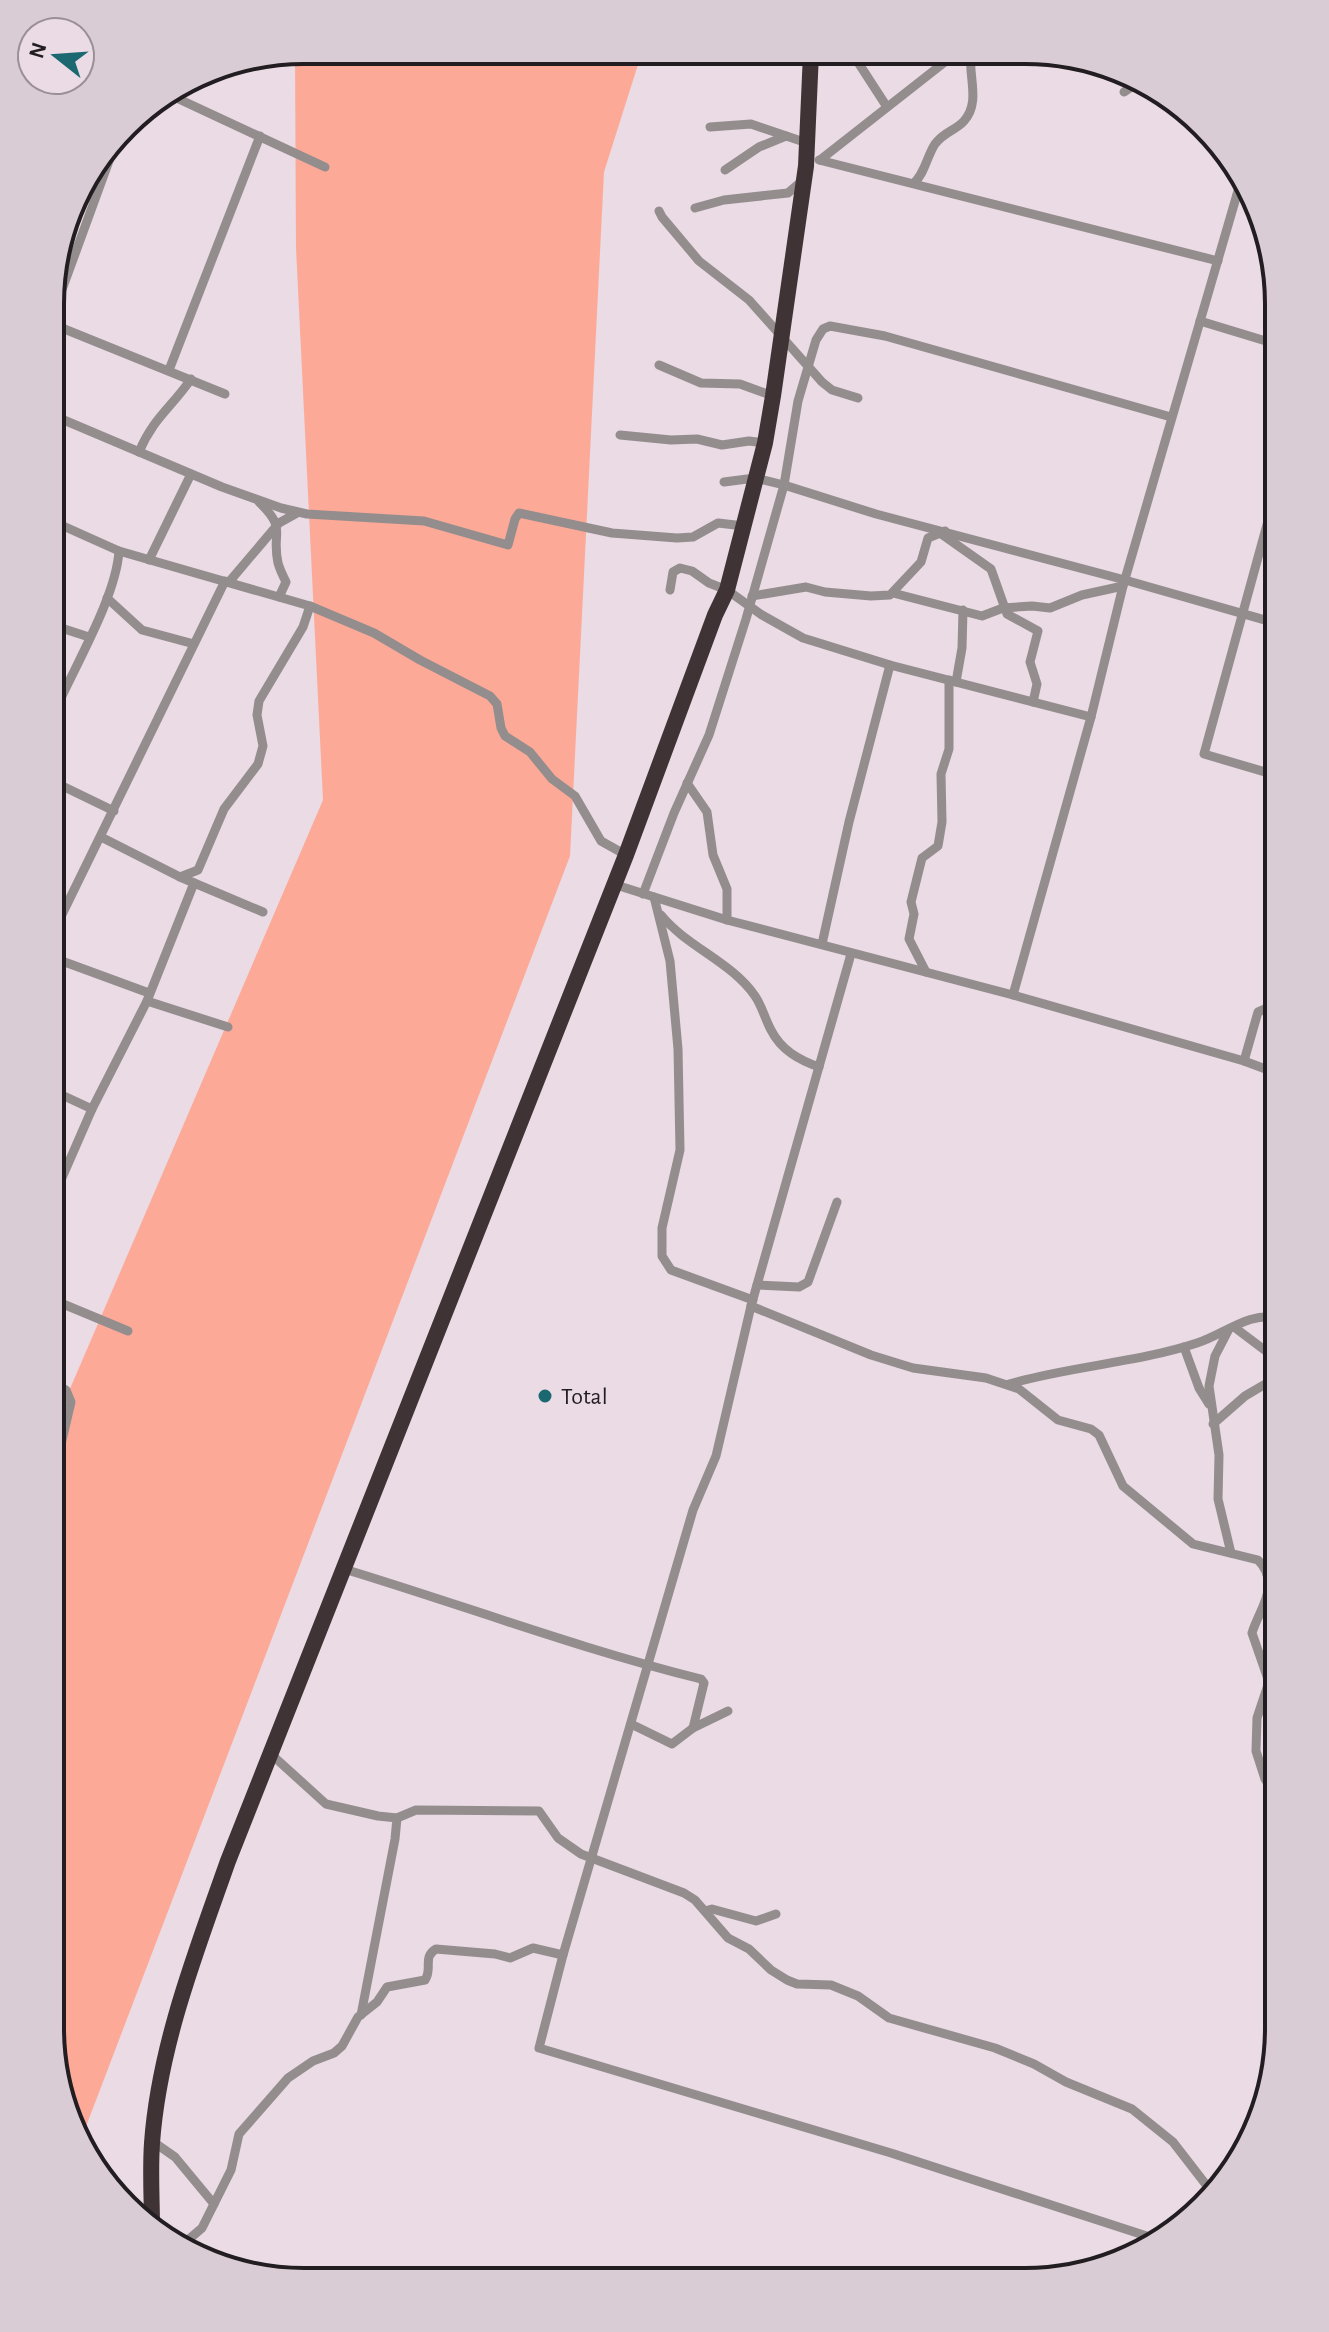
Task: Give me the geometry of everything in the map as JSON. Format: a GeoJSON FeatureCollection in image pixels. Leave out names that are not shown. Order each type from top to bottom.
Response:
{"type":"FeatureCollection","features":[{"type":"Feature","properties":{"kind":"highway"},"geometry":{"type":"LineString","coordinates":[[152,2213],[152,2141],[165,2061],[193,1959],[228,1861],[626,855],[727,590],[765,443],[773,396],[809,168],[807,143],[811,64]]}},
{"type":"Feature","properties":{"kind":"street"},"geometry":{"type":"LineString","coordinates":[[859,64],[887,107]]}},
{"type":"Feature","properties":{"kind":"street"},"geometry":{"type":"LineString","coordinates":[[695,208],[724,200],[788,193],[809,168],[942,64]]}},
{"type":"Feature","properties":{"kind":"street"},"geometry":{"type":"LineString","coordinates":[[914,183],[920,178],[934,146],[946,131],[961,124],[969,114],[974,87],[970,64]]}},
{"type":"Feature","properties":{"kind":"street"},"geometry":{"type":"LineString","coordinates":[[1124,92],[1129,88]]}},
{"type":"Feature","properties":{"kind":"street"},"geometry":{"type":"LineString","coordinates":[[179,99],[325,167]]}},
{"type":"Feature","properties":{"kind":"street"},"geometry":{"type":"LineString","coordinates":[[710,127],[751,124],[807,143]]}},
{"type":"Feature","properties":{"kind":"street"},"geometry":{"type":"LineString","coordinates":[[169,370],[260,136]]}},
{"type":"Feature","properties":{"kind":"street"},"geometry":{"type":"LineString","coordinates":[[725,170],[759,147],[786,136]]}},
{"type":"Feature","properties":{"kind":"street"},"geometry":{"type":"LineString","coordinates":[[66,280],[107,168]]}},
{"type":"Feature","properties":{"kind":"street"},"geometry":{"type":"LineString","coordinates":[[809,168],[914,183],[1218,261]]}},
{"type":"Feature","properties":{"kind":"street"},"geometry":{"type":"LineString","coordinates":[[1013,995],[1091,717],[1124,583],[1237,195]]}},
{"type":"Feature","properties":{"kind":"street"},"geometry":{"type":"LineString","coordinates":[[659,211],[699,261],[749,300],[827,387],[858,398]]}},
{"type":"Feature","properties":{"kind":"street"},"geometry":{"type":"LineString","coordinates":[[1200,321],[1265,341]]}},
{"type":"Feature","properties":{"kind":"street"},"geometry":{"type":"LineString","coordinates":[[643,894],[709,735],[784,485],[798,401],[819,333],[830,326],[842,327],[1017,372],[1171,417]]}},
{"type":"Feature","properties":{"kind":"street"},"geometry":{"type":"LineString","coordinates":[[64,329],[225,394]]}},
{"type":"Feature","properties":{"kind":"street"},"geometry":{"type":"LineString","coordinates":[[659,365],[701,383],[740,384],[773,396]]}},
{"type":"Feature","properties":{"kind":"street"},"geometry":{"type":"LineString","coordinates":[[139,452],[153,422],[175,401],[191,379]]}},
{"type":"Feature","properties":{"kind":"street"},"geometry":{"type":"LineString","coordinates":[[64,420],[191,474],[297,513],[424,521],[508,545],[519,513],[612,533],[677,538],[693,537],[712,524],[744,526]]}},
{"type":"Feature","properties":{"kind":"street"},"geometry":{"type":"LineString","coordinates":[[620,435],[697,439],[722,445],[749,441],[765,443]]}},
{"type":"Feature","properties":{"kind":"street"},"geometry":{"type":"LineString","coordinates":[[149,560],[191,474]]}},
{"type":"Feature","properties":{"kind":"street"},"geometry":{"type":"LineString","coordinates":[[724,482],[755,478],[784,485],[876,514],[1265,620]]}},
{"type":"Feature","properties":{"kind":"street"},"geometry":{"type":"LineString","coordinates":[[253,497],[272,515],[277,525],[278,561],[286,582],[279,597]]}},
{"type":"Feature","properties":{"kind":"street"},"geometry":{"type":"LineString","coordinates":[[64,911],[227,582],[277,525],[297,513]]}},
{"type":"Feature","properties":{"kind":"street"},"geometry":{"type":"LineString","coordinates":[[64,526],[119,551],[310,606],[374,633],[490,696],[497,704],[505,736],[530,752],[552,779],[575,796],[601,841],[626,855]]}},
{"type":"Feature","properties":{"kind":"street"},"geometry":{"type":"LineString","coordinates":[[893,593],[921,562],[928,538],[942,532]]}},
{"type":"Feature","properties":{"kind":"street"},"geometry":{"type":"LineString","coordinates":[[942,532],[991,569],[1003,608],[1011,617],[1038,632],[1030,658],[1037,684],[1033,702]]}},
{"type":"Feature","properties":{"kind":"street"},"geometry":{"type":"LineString","coordinates":[[1265,533],[1204,754],[1265,772]]}},
{"type":"Feature","properties":{"kind":"street"},"geometry":{"type":"LineString","coordinates":[[64,692],[107,598],[119,551]]}},
{"type":"Feature","properties":{"kind":"street"},"geometry":{"type":"LineString","coordinates":[[670,590],[671,575],[680,568],[688,569],[709,583],[751,600],[762,615],[800,637],[890,665],[1091,717]]}},
{"type":"Feature","properties":{"kind":"street"},"geometry":{"type":"LineString","coordinates":[[751,600],[801,587],[871,596],[893,593],[982,616],[1003,608],[1050,608],[1124,583]]}},
{"type":"Feature","properties":{"kind":"street"},"geometry":{"type":"LineString","coordinates":[[107,598],[142,630],[194,644]]}},
{"type":"Feature","properties":{"kind":"street"},"geometry":{"type":"LineString","coordinates":[[180,877],[198,870],[224,809],[258,764],[263,746],[257,715],[259,701],[303,627],[310,606]]}},
{"type":"Feature","properties":{"kind":"street"},"geometry":{"type":"LineString","coordinates":[[926,972],[909,939],[914,914],[911,904],[922,858],[938,846],[942,822],[941,774],[949,749],[952,681],[962,648],[963,610]]}},
{"type":"Feature","properties":{"kind":"street"},"geometry":{"type":"LineString","coordinates":[[64,629],[89,637]]}},
{"type":"Feature","properties":{"kind":"street"},"geometry":{"type":"LineString","coordinates":[[822,944],[890,665]]}},
{"type":"Feature","properties":{"kind":"street"},"geometry":{"type":"LineString","coordinates":[[687,783],[707,812],[713,855],[727,889],[727,920]]}},
{"type":"Feature","properties":{"kind":"street"},"geometry":{"type":"LineString","coordinates":[[64,787],[114,811]]}},
{"type":"Feature","properties":{"kind":"street"},"geometry":{"type":"LineString","coordinates":[[101,837],[180,877],[263,912]]}},
{"type":"Feature","properties":{"kind":"street"},"geometry":{"type":"LineString","coordinates":[[64,1173],[148,997],[194,883]]}},
{"type":"Feature","properties":{"kind":"street"},"geometry":{"type":"LineString","coordinates":[[613,884],[727,920],[1013,995],[1265,1069]]}},
{"type":"Feature","properties":{"kind":"street"},"geometry":{"type":"LineString","coordinates":[[654,897],[670,961],[678,1049],[678,1165],[662,1228],[662,1256],[671,1270],[871,1355],[913,1368],[971,1375],[1008,1384],[1026,1393],[1058,1420],[1091,1429],[1099,1435],[1123,1486],[1193,1544],[1258,1560],[1264,1570]]}},
{"type":"Feature","properties":{"kind":"street"},"geometry":{"type":"LineString","coordinates":[[658,912],[674,930],[750,990],[780,1043],[800,1059],[819,1067]]}},
{"type":"Feature","properties":{"kind":"street"},"geometry":{"type":"LineString","coordinates":[[851,954],[752,1303],[716,1456],[693,1510],[563,1955],[539,2048],[891,2153],[1145,2235]]}},
{"type":"Feature","properties":{"kind":"street"},"geometry":{"type":"LineString","coordinates":[[64,962],[228,1027]]}},
{"type":"Feature","properties":{"kind":"street"},"geometry":{"type":"LineString","coordinates":[[1244,1061],[1258,1012],[1265,1009]]}},
{"type":"Feature","properties":{"kind":"street"},"geometry":{"type":"LineString","coordinates":[[64,1096],[92,1109]]}},
{"type":"Feature","properties":{"kind":"street"},"geometry":{"type":"LineString","coordinates":[[757,1285],[799,1287],[808,1282],[837,1202]]}},
{"type":"Feature","properties":{"kind":"street"},"geometry":{"type":"LineString","coordinates":[[64,1304],[128,1331]]}},
{"type":"Feature","properties":{"kind":"street"},"geometry":{"type":"LineString","coordinates":[[1008,1384],[1184,1347],[1257,1316],[1264,1317]]}},
{"type":"Feature","properties":{"kind":"street"},"geometry":{"type":"LineString","coordinates":[[1231,1553],[1218,1499],[1219,1455],[1209,1386],[1212,1367],[1232,1328]]}},
{"type":"Feature","properties":{"kind":"street"},"geometry":{"type":"LineString","coordinates":[[1232,1328],[1264,1351]]}},
{"type":"Feature","properties":{"kind":"street"},"geometry":{"type":"LineString","coordinates":[[1184,1347],[1199,1388],[1211,1407]]}},
{"type":"Feature","properties":{"kind":"street"},"geometry":{"type":"LineString","coordinates":[[1213,1424],[1245,1396],[1264,1385]]}},
{"type":"Feature","properties":{"kind":"street"},"geometry":{"type":"LineString","coordinates":[[64,1389],[71,1402],[64,1432]]}},
{"type":"Feature","properties":{"kind":"street"},"geometry":{"type":"LineString","coordinates":[[344,1569],[474,1613],[703,1681],[693,1728]]}},
{"type":"Feature","properties":{"kind":"street"},"geometry":{"type":"LineString","coordinates":[[1264,1604],[1252,1633],[1264,1668]]}},
{"type":"Feature","properties":{"kind":"street"},"geometry":{"type":"LineString","coordinates":[[1264,1696],[1257,1718],[1256,1751],[1264,1776]]}},
{"type":"Feature","properties":{"kind":"street"},"geometry":{"type":"LineString","coordinates":[[631,1724],[669,1744],[728,1711]]}},
{"type":"Feature","properties":{"kind":"street"},"geometry":{"type":"LineString","coordinates":[[272,1755],[326,1804],[397,1818],[416,1810],[538,1810],[558,1838],[581,1854],[684,1893],[705,1911],[728,1938],[749,1949],[787,1980],[797,1984],[816,1982],[831,1985],[858,1996],[894,2020],[995,2048],[1132,2109],[1173,2142],[1206,2185]]}},
{"type":"Feature","properties":{"kind":"street"},"geometry":{"type":"LineString","coordinates":[[361,2015],[397,1818]]}},
{"type":"Feature","properties":{"kind":"street"},"geometry":{"type":"LineString","coordinates":[[705,1911],[712,1909],[756,1921],[776,1914]]}},
{"type":"Feature","properties":{"kind":"street"},"geometry":{"type":"LineString","coordinates":[[190,2239],[200,2231],[231,2170],[239,2134],[288,2078],[342,2046],[361,2015],[377,2002],[387,1987],[425,1980],[429,1973],[428,1956],[436,1949],[510,1958],[533,1948],[563,1955]]}},
{"type":"Feature","properties":{"kind":"street"},"geometry":{"type":"LineString","coordinates":[[152,2141],[175,2157],[214,2204]]}},
{"type":"Feature","properties":{"kind":"shaded area"},"geometry":{"type":"Polygon","coordinates":[[[295,65],[638,65],[604,172],[570,856],[86,2127],[69,2075],[64,2028],[64,1403],[323,800],[296,248],[295,65]]]}},
{"type":"Feature","properties":{"kind":"place","name":"Total"},"geometry":{"type":"Point","coordinates":[545,1396]}}]}
